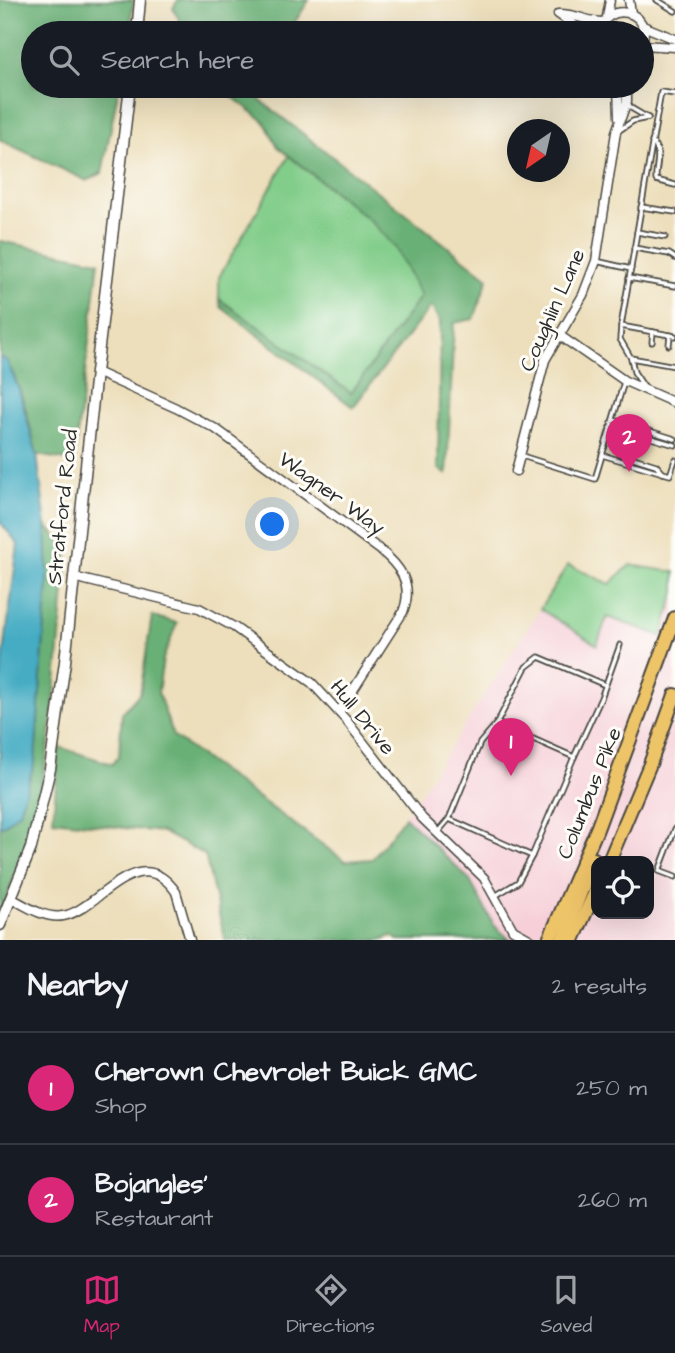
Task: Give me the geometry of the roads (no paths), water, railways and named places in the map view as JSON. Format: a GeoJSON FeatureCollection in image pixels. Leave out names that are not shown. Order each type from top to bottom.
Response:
{"type":"FeatureCollection","features":[{"type":"Feature","properties":{"kind":"highway","name":"Columbus Pike"},"geometry":{"type":"LineString","coordinates":[[549,940],[597,829],[674,625]]}},
{"type":"Feature","properties":{"kind":"highway","name":"Columbus Pike"},"geometry":{"type":"LineString","coordinates":[[610,856],[650,764],[675,695]]}},
{"type":"Feature","properties":{"kind":"highway"},"geometry":{"type":"LineString","coordinates":[[562,940],[600,843],[597,829]]}},
{"type":"Feature","properties":{"kind":"highway"},"geometry":{"type":"LineString","coordinates":[[573,940],[591,901]]}},
{"type":"Feature","properties":{"kind":"street"},"geometry":{"type":"LineString","coordinates":[[138,21],[141,0]]}},
{"type":"Feature","properties":{"kind":"street"},"geometry":{"type":"LineString","coordinates":[[605,19],[610,0]]}},
{"type":"Feature","properties":{"kind":"street"},"geometry":{"type":"LineString","coordinates":[[629,0],[631,13],[638,21]]}},
{"type":"Feature","properties":{"kind":"street"},"geometry":{"type":"LineString","coordinates":[[596,21],[616,12],[631,13]]}},
{"type":"Feature","properties":{"kind":"street"},"geometry":{"type":"LineString","coordinates":[[568,21],[558,14],[568,13],[589,21]]}},
{"type":"Feature","properties":{"kind":"street"},"geometry":{"type":"LineString","coordinates":[[654,30],[675,38]]}},
{"type":"Feature","properties":{"kind":"street"},"geometry":{"type":"LineString","coordinates":[[654,45],[675,47]]}},
{"type":"Feature","properties":{"kind":"street","name":"Stratford Road"},"geometry":{"type":"LineString","coordinates":[[0,925],[32,848],[50,769],[129,98]]}},
{"type":"Feature","properties":{"kind":"street","name":"Coughlin Lane"},"geometry":{"type":"LineString","coordinates":[[619,98],[620,120]]}},
{"type":"Feature","properties":{"kind":"street","name":"Coughlin Lane"},"geometry":{"type":"LineString","coordinates":[[516,471],[545,360],[583,295],[596,261],[616,132],[627,101]]}},
{"type":"Feature","properties":{"kind":"street"},"geometry":{"type":"LineString","coordinates":[[559,334],[625,382],[675,403]]}},
{"type":"Feature","properties":{"kind":"street","name":"Wagner Way"},"geometry":{"type":"LineString","coordinates":[[96,373],[176,408],[216,429],[379,549],[400,569],[408,590],[403,611],[339,712]]}},
{"type":"Feature","properties":{"kind":"street","name":"Hull Drive"},"geometry":{"type":"LineString","coordinates":[[73,577],[187,604],[218,617],[312,683],[339,712],[412,806],[436,833],[477,870],[513,930],[531,940]]}},
{"type":"Feature","properties":{"kind":"street"},"geometry":{"type":"LineString","coordinates":[[12,898],[46,915],[60,917],[82,908],[119,879],[149,873],[172,885],[189,940]]}},
{"type":"Feature","properties":{"kind":"lane"},"geometry":{"type":"LineString","coordinates":[[657,0],[675,11]]}},
{"type":"Feature","properties":{"kind":"lane"},"geometry":{"type":"LineString","coordinates":[[647,391],[634,372],[631,358],[620,339],[621,326],[661,92],[675,94]]}},
{"type":"Feature","properties":{"kind":"lane"},"geometry":{"type":"LineString","coordinates":[[616,132],[633,121],[648,118],[631,108],[627,101]]}},
{"type":"Feature","properties":{"kind":"lane"},"geometry":{"type":"LineString","coordinates":[[653,142],[659,155],[656,180],[675,185]]}},
{"type":"Feature","properties":{"kind":"lane"},"geometry":{"type":"LineString","coordinates":[[641,206],[675,212]]}},
{"type":"Feature","properties":{"kind":"lane"},"geometry":{"type":"LineString","coordinates":[[637,232],[665,237]]}},
{"type":"Feature","properties":{"kind":"lane"},"geometry":{"type":"LineString","coordinates":[[634,248],[675,255]]}},
{"type":"Feature","properties":{"kind":"lane"},"geometry":{"type":"LineString","coordinates":[[596,261],[631,269]]}},
{"type":"Feature","properties":{"kind":"lane"},"geometry":{"type":"LineString","coordinates":[[629,278],[675,286]]}},
{"type":"Feature","properties":{"kind":"lane"},"geometry":{"type":"LineString","coordinates":[[621,326],[673,336],[668,345]]}},
{"type":"Feature","properties":{"kind":"lane"},"geometry":{"type":"LineString","coordinates":[[652,342],[653,332]]}},
{"type":"Feature","properties":{"kind":"lane"},"geometry":{"type":"LineString","coordinates":[[631,358],[666,362],[675,366]]}},
{"type":"Feature","properties":{"kind":"lane"},"geometry":{"type":"LineString","coordinates":[[520,455],[595,479],[625,382]]}},
{"type":"Feature","properties":{"kind":"lane"},"geometry":{"type":"LineString","coordinates":[[613,420],[675,439]]}},
{"type":"Feature","properties":{"kind":"lane"},"geometry":{"type":"LineString","coordinates":[[663,473],[656,465],[621,454],[618,446],[621,436],[627,432],[634,433],[675,445]]}},
{"type":"Feature","properties":{"kind":"lane"},"geometry":{"type":"LineString","coordinates":[[602,455],[670,475],[675,460]]}},
{"type":"Feature","properties":{"kind":"lane"},"geometry":{"type":"LineString","coordinates":[[495,896],[518,882],[532,856],[588,730],[620,645]]}},
{"type":"Feature","properties":{"kind":"lane"},"geometry":{"type":"LineString","coordinates":[[436,833],[449,819],[480,743],[497,723],[526,667],[539,657],[605,685]]}},
{"type":"Feature","properties":{"kind":"lane"},"geometry":{"type":"LineString","coordinates":[[497,723],[574,757]]}},
{"type":"Feature","properties":{"kind":"lane"},"geometry":{"type":"LineString","coordinates":[[449,819],[532,856]]}},
{"type":"Feature","properties":{"kind":"lane"},"geometry":{"type":"LineString","coordinates":[[675,830],[659,871],[675,877]]}},
{"type":"Feature","properties":{"kind":"water"},"geometry":{"type":"Polygon","coordinates":[[[0,357],[7,361],[18,387],[37,455],[46,525],[48,580],[35,761],[19,812],[3,826],[0,826],[0,683],[18,544],[0,522],[0,357]]]}},
{"type":"Feature","properties":{"kind":"place","name":"Bojangles'"},"geometry":{"type":"Point","coordinates":[629,472]}},
{"type":"Feature","properties":{"kind":"place","name":"Cherown Chevrolet Buick GMC"},"geometry":{"type":"Point","coordinates":[511,776]}}]}
